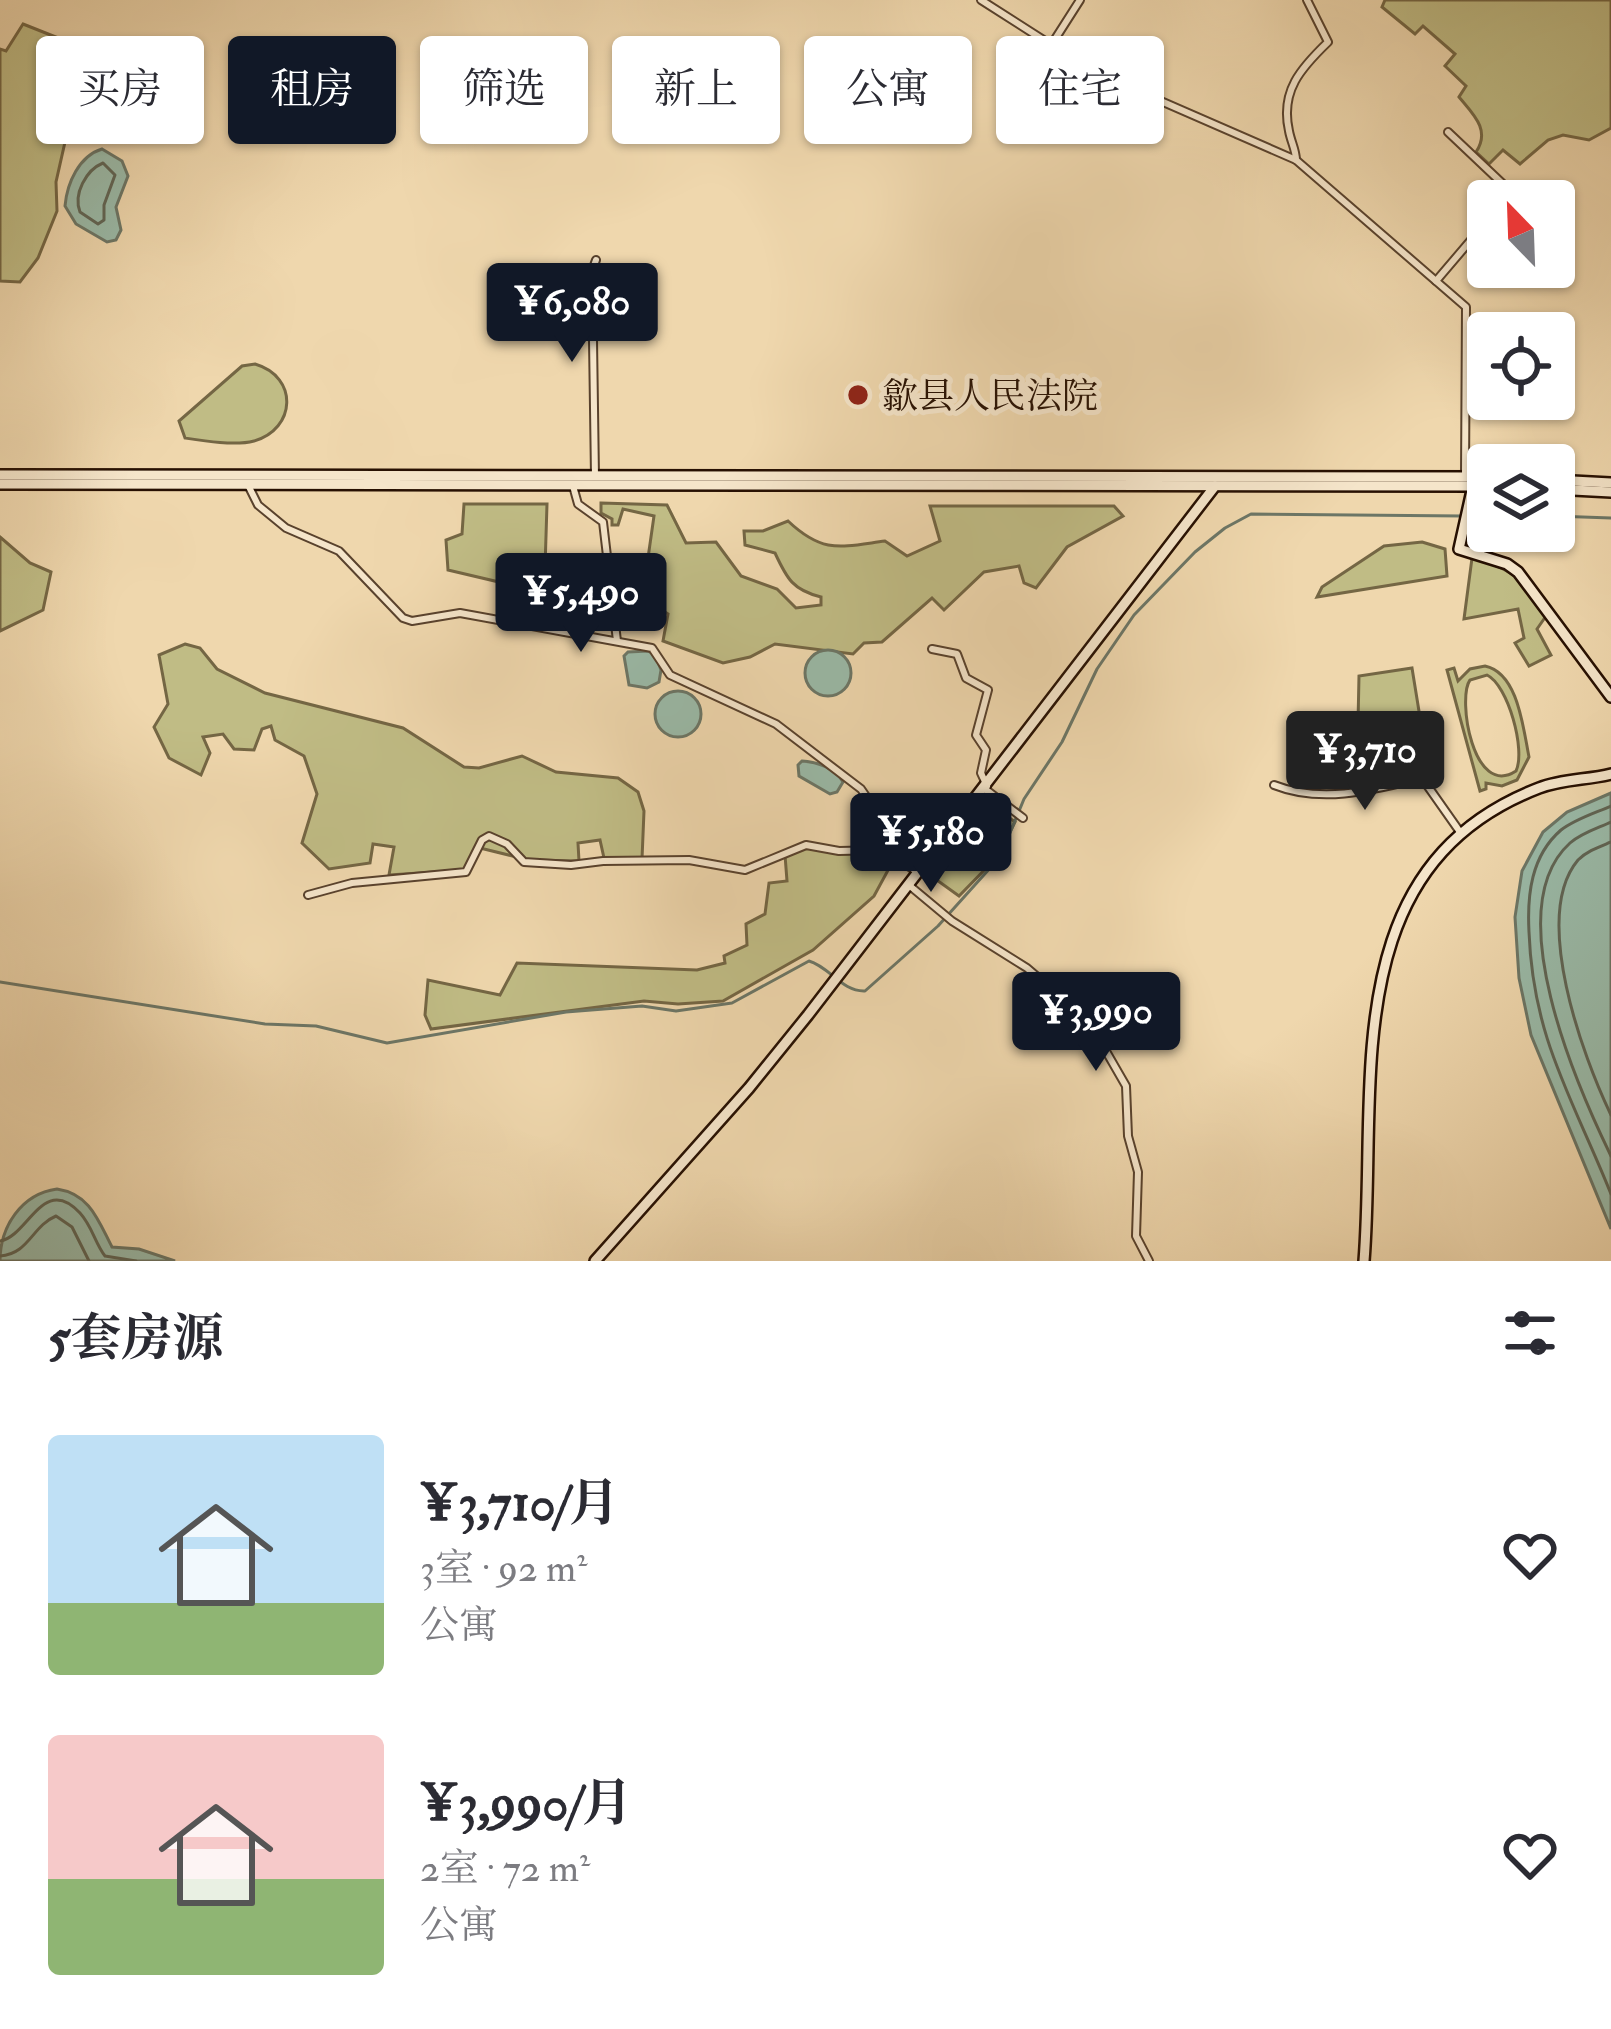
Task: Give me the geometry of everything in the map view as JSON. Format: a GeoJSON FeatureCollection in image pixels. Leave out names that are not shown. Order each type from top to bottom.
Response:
{"type":"FeatureCollection","features":[{"type":"Feature","properties":{"kind":"main road"},"geometry":{"type":"LineString","coordinates":[[0,480],[1467,481]]}},
{"type":"Feature","properties":{"kind":"main road"},"geometry":{"type":"LineString","coordinates":[[0,480],[573,486],[1467,481]]}},
{"type":"Feature","properties":{"kind":"main road"},"geometry":{"type":"LineString","coordinates":[[1575,481],[1611,483]]}},
{"type":"Feature","properties":{"kind":"main road"},"geometry":{"type":"LineString","coordinates":[[595,1261],[749,1088],[920,874],[1215,486]]}},
{"type":"Feature","properties":{"kind":"main road"},"geometry":{"type":"LineString","coordinates":[[1575,491],[1611,492]]}},
{"type":"Feature","properties":{"kind":"main road"},"geometry":{"type":"LineString","coordinates":[[1467,515],[1460,549],[1467,551]]}},
{"type":"Feature","properties":{"kind":"main road"},"geometry":{"type":"LineString","coordinates":[[1469,552],[1518,572],[1611,697]]}},
{"type":"Feature","properties":{"kind":"main road"},"geometry":{"type":"LineString","coordinates":[[1364,1261],[1370,1042],[1386,952],[1397,924],[1422,881],[1460,832],[1496,808],[1542,787],[1611,774]]}},
{"type":"Feature","properties":{"kind":"street"},"geometry":{"type":"LineString","coordinates":[[981,0],[1034,36]]}},
{"type":"Feature","properties":{"kind":"street"},"geometry":{"type":"LineString","coordinates":[[1057,36],[1080,0]]}},
{"type":"Feature","properties":{"kind":"street"},"geometry":{"type":"LineString","coordinates":[[1296,160],[1286,115],[1289,92],[1297,75],[1328,43],[1307,0]]}},
{"type":"Feature","properties":{"kind":"street"},"geometry":{"type":"LineString","coordinates":[[1164,103],[1296,160],[1466,307],[1468,444]]}},
{"type":"Feature","properties":{"kind":"street"},"geometry":{"type":"LineString","coordinates":[[1448,132],[1499,180]]}},
{"type":"Feature","properties":{"kind":"street"},"geometry":{"type":"LineString","coordinates":[[1436,281],[1467,245]]}},
{"type":"Feature","properties":{"kind":"street"},"geometry":{"type":"LineString","coordinates":[[595,477],[592,271],[596,260]]}},
{"type":"Feature","properties":{"kind":"street"},"geometry":{"type":"LineString","coordinates":[[248,485],[261,508],[291,531],[338,550],[410,621],[460,613],[652,648],[670,675],[776,724],[861,789],[872,805],[941,846]]}},
{"type":"Feature","properties":{"kind":"street"},"geometry":{"type":"LineString","coordinates":[[573,486],[578,503],[603,522],[617,640]]}},
{"type":"Feature","properties":{"kind":"street"},"geometry":{"type":"LineString","coordinates":[[932,649],[957,654],[966,678],[988,690],[976,735],[986,750],[981,775],[986,788],[1023,818]]}},
{"type":"Feature","properties":{"kind":"street"},"geometry":{"type":"LineString","coordinates":[[1274,784],[1300,795],[1367,791],[1422,778],[1460,832]]}},
{"type":"Feature","properties":{"kind":"street"},"geometry":{"type":"LineString","coordinates":[[308,895],[352,883],[464,873],[489,836],[507,844],[524,862],[571,866],[689,860],[745,870],[806,845],[839,851],[883,850],[920,874]]}},
{"type":"Feature","properties":{"kind":"street"},"geometry":{"type":"LineString","coordinates":[[910,886],[952,922],[1027,968],[1088,1020],[1126,1086],[1127,1136],[1138,1172],[1135,1230],[1149,1261]]}},
{"type":"Feature","properties":{"kind":"shaded area"},"geometry":{"type":"Polygon","coordinates":[[[1385,0],[1611,0],[1611,128],[1589,140],[1563,135],[1548,140],[1520,164],[1503,150],[1489,164],[1476,152],[1481,129],[1459,97],[1466,86],[1445,66],[1455,54],[1423,26],[1415,34],[1382,7],[1385,0]]]}},
{"type":"Feature","properties":{"kind":"shaded area"},"geometry":{"type":"Polygon","coordinates":[[[23,24],[53,36],[36,36],[36,144],[65,144],[56,182],[57,211],[38,258],[20,282],[0,281],[0,49],[6,51],[23,24]]]}},
{"type":"Feature","properties":{"kind":"shaded area"},"geometry":{"type":"Polygon","coordinates":[[[255,364],[279,380],[285,391],[287,403],[278,426],[254,441],[185,438],[179,421],[242,366],[255,364]]]}},
{"type":"Feature","properties":{"kind":"shaded area"},"geometry":{"type":"Polygon","coordinates":[[[601,503],[667,505],[686,543],[716,542],[741,576],[777,589],[796,608],[821,605],[821,597],[792,582],[775,553],[745,545],[744,531],[763,531],[788,521],[822,543],[844,546],[885,541],[907,556],[940,541],[930,506],[1114,506],[1123,516],[1067,547],[1036,588],[1024,583],[1019,566],[984,572],[944,610],[932,598],[882,642],[864,643],[853,654],[775,644],[750,657],[723,663],[663,641],[668,614],[662,610],[648,558],[654,516],[623,509],[618,525],[612,525],[612,519],[601,513],[601,503]]]}},
{"type":"Feature","properties":{"kind":"shaded area"},"geometry":{"type":"Polygon","coordinates":[[[464,504],[547,504],[545,568],[522,563],[516,586],[448,570],[446,540],[462,534],[464,504]]]}},
{"type":"Feature","properties":{"kind":"shaded area"},"geometry":{"type":"Polygon","coordinates":[[[0,537],[30,563],[51,572],[43,610],[0,631],[0,537]]]}},
{"type":"Feature","properties":{"kind":"shaded area"},"geometry":{"type":"Polygon","coordinates":[[[1422,542],[1445,549],[1447,576],[1317,597],[1322,587],[1384,546],[1422,542]]]}},
{"type":"Feature","properties":{"kind":"shaded area"},"geometry":{"type":"Polygon","coordinates":[[[1472,558],[1499,567],[1523,585],[1546,616],[1537,629],[1551,655],[1529,666],[1515,643],[1524,638],[1518,609],[1464,619],[1472,558]]]}},
{"type":"Feature","properties":{"kind":"shaded area"},"geometry":{"type":"Polygon","coordinates":[[[185,644],[200,648],[217,669],[265,693],[403,728],[464,767],[479,768],[522,756],[556,772],[618,778],[638,792],[644,811],[642,859],[604,858],[600,840],[578,843],[579,861],[529,860],[476,847],[465,870],[389,875],[394,847],[373,844],[370,863],[329,869],[302,843],[317,794],[304,756],[275,740],[271,726],[262,729],[254,750],[234,749],[223,734],[203,737],[210,753],[201,775],[169,758],[154,727],[168,704],[159,655],[185,644]]]}},
{"type":"Feature","properties":{"kind":"shaded area"},"geometry":{"type":"Polygon","coordinates":[[[1485,666],[1505,679],[1517,703],[1529,757],[1517,780],[1502,786],[1486,783],[1480,791],[1447,670],[1454,668],[1458,681],[1470,669],[1485,666]],[[1487,675],[1470,680],[1466,706],[1479,759],[1501,776],[1516,771],[1519,749],[1508,704],[1487,675]]]}},
{"type":"Feature","properties":{"kind":"shaded area"},"geometry":{"type":"Polygon","coordinates":[[[1412,668],[1423,736],[1413,737],[1409,716],[1358,723],[1359,676],[1412,668]]]}},
{"type":"Feature","properties":{"kind":"shaded area"},"geometry":{"type":"Polygon","coordinates":[[[985,800],[1015,822],[997,857],[959,896],[927,873],[985,800]]]}},
{"type":"Feature","properties":{"kind":"shaded area"},"geometry":{"type":"Polygon","coordinates":[[[809,847],[877,850],[892,855],[893,861],[874,896],[813,950],[723,1001],[644,1001],[431,1029],[425,1015],[428,980],[500,995],[517,963],[697,970],[725,963],[724,956],[747,945],[746,924],[765,914],[769,883],[787,881],[785,855],[809,847]]]}},
{"type":"Feature","properties":{"kind":"water"},"geometry":{"type":"Polygon","coordinates":[[[102,149],[122,161],[128,176],[116,207],[121,230],[116,240],[107,242],[76,224],[65,206],[76,172],[102,149]]]}},
{"type":"Feature","properties":{"kind":"water"},"geometry":{"type":"Polygon","coordinates":[[[571,580],[579,601],[577,622],[540,617],[541,600],[571,580]]]}},
{"type":"Feature","properties":{"kind":"water"},"geometry":{"type":"Polygon","coordinates":[[[828,650],[844,657],[851,673],[844,689],[828,696],[812,689],[805,673],[812,657],[828,650]]]}},
{"type":"Feature","properties":{"kind":"water"},"geometry":{"type":"Polygon","coordinates":[[[655,654],[661,670],[659,682],[647,688],[629,685],[624,656],[655,654]]]}},
{"type":"Feature","properties":{"kind":"water"},"geometry":{"type":"Polygon","coordinates":[[[678,691],[695,697],[701,714],[695,731],[678,737],[661,731],[655,714],[661,697],[678,691]]]}},
{"type":"Feature","properties":{"kind":"water"},"geometry":{"type":"Polygon","coordinates":[[[802,761],[836,773],[843,782],[837,792],[830,794],[799,776],[802,761]]]}},
{"type":"Feature","properties":{"kind":"water"},"geometry":{"type":"Polygon","coordinates":[[[1611,793],[1611,1229],[1531,1035],[1519,978],[1515,917],[1522,871],[1543,832],[1567,812],[1611,793]]]}},
{"type":"Feature","properties":{"kind":"water"},"geometry":{"type":"Polygon","coordinates":[[[57,1189],[85,1202],[112,1247],[139,1249],[175,1261],[0,1261],[4,1236],[15,1214],[33,1198],[57,1189]]]}},
{"type":"Feature","properties":{"kind":"waterway"},"geometry":{"type":"LineString","coordinates":[[0,982],[265,1024],[316,1026],[387,1043],[566,1012],[642,1006],[676,1011],[732,1003],[809,961],[850,988],[865,991],[938,926],[1000,857],[1024,799],[1062,742],[1097,669],[1134,615],[1225,528],[1251,514],[1463,516]]}},
{"type":"Feature","properties":{"kind":"waterway"},"geometry":{"type":"LineString","coordinates":[[1575,517],[1611,518]]}},
{"type":"Feature","properties":{"kind":"place","name":"歙县人民法院"},"geometry":{"type":"Point","coordinates":[858,395]}}]}
